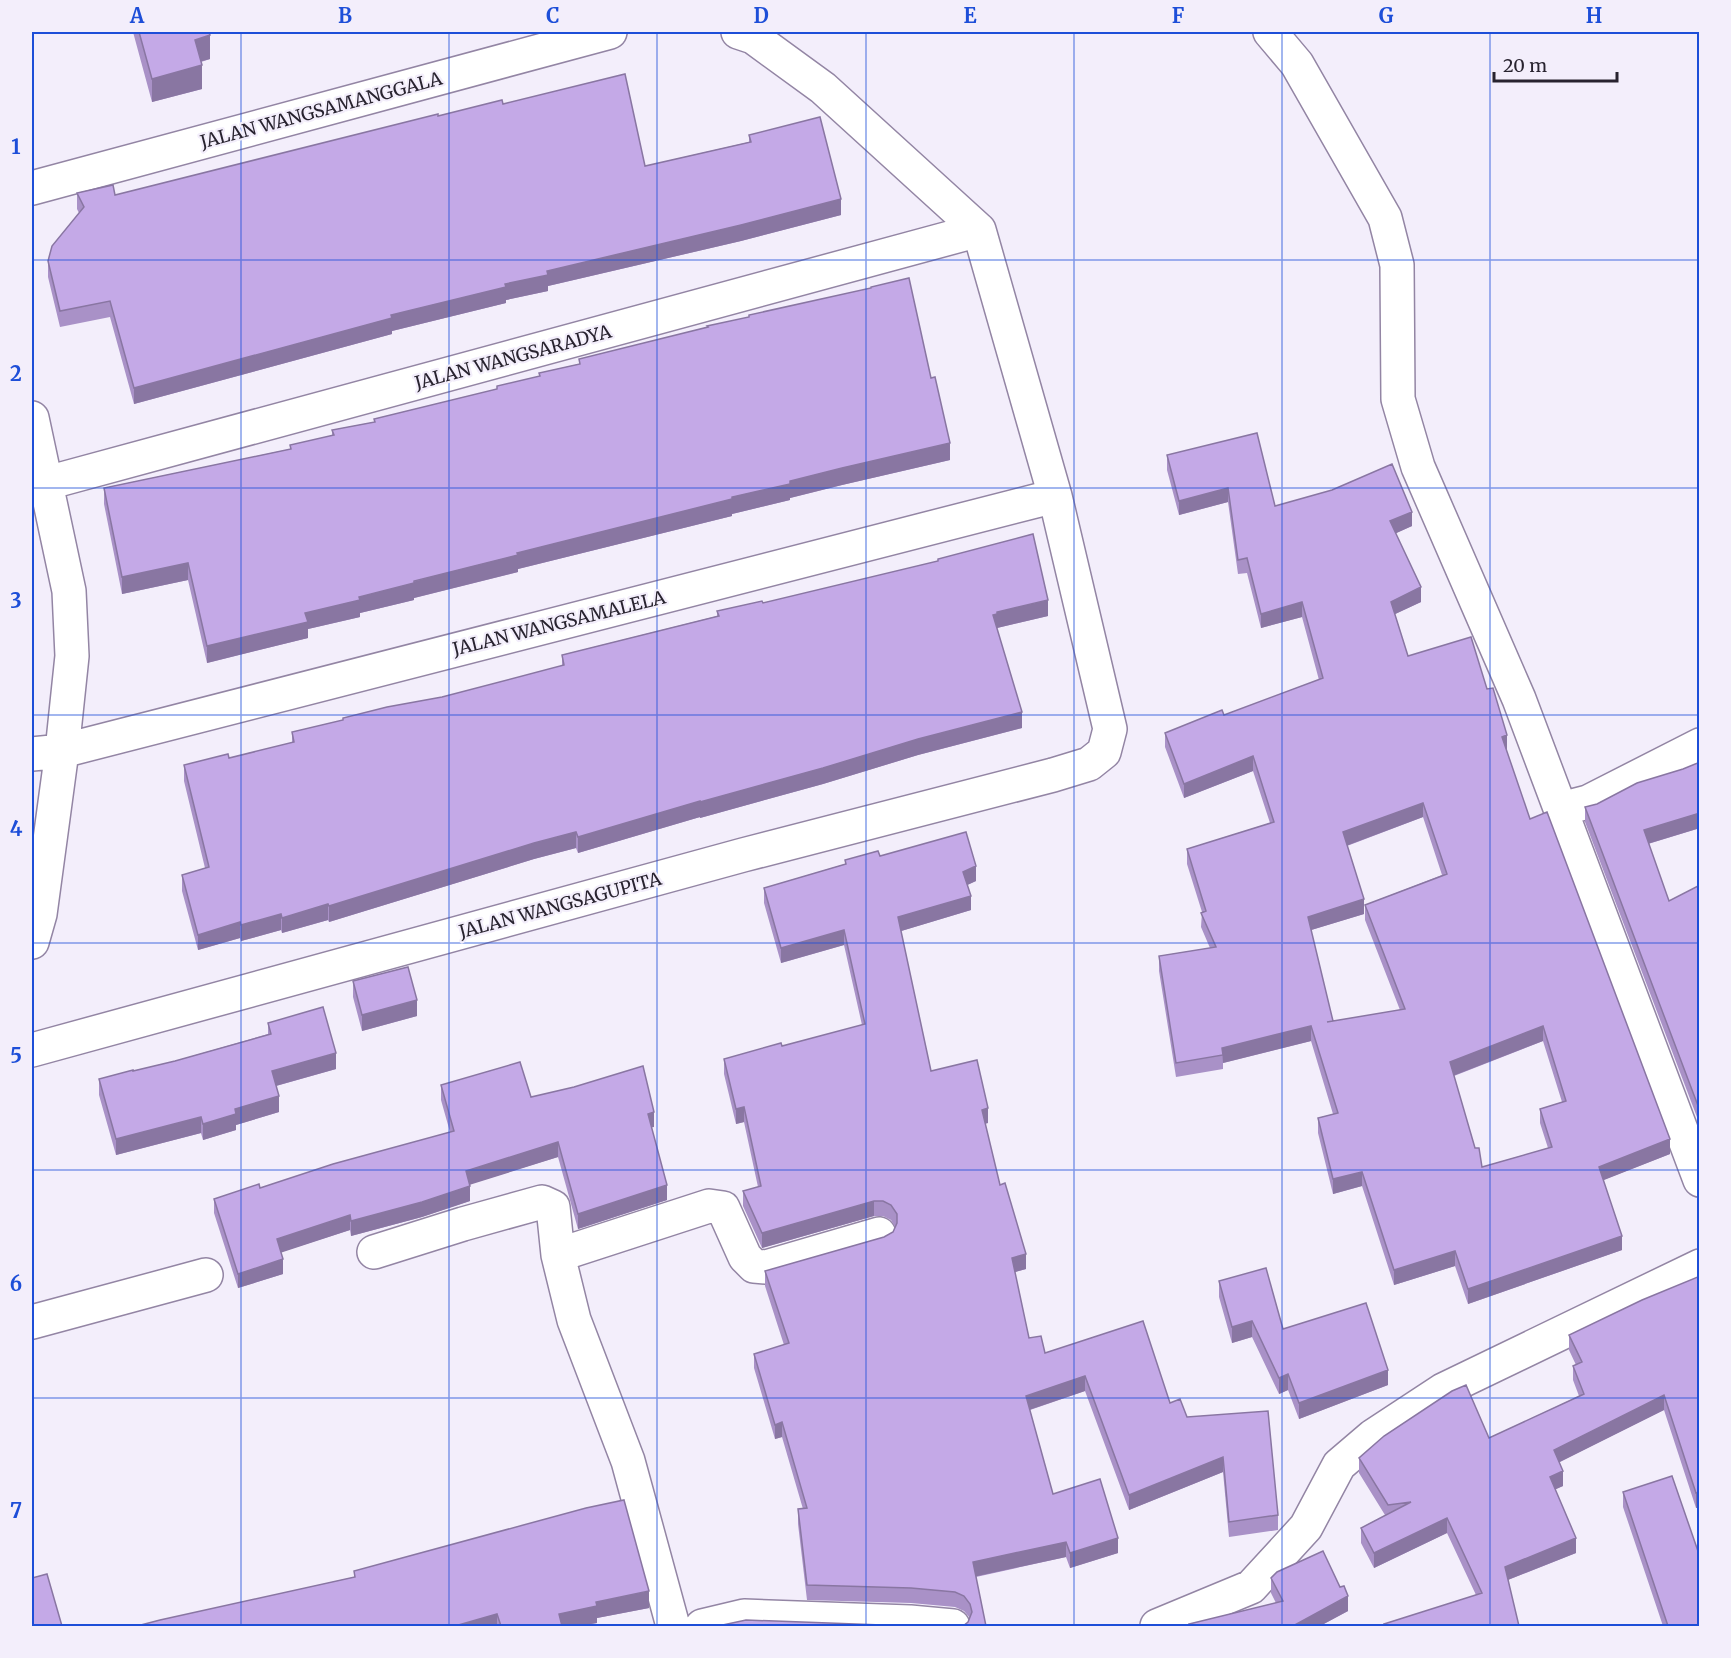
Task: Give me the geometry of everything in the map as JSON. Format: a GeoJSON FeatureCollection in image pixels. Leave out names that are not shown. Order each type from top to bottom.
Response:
{"type":"FeatureCollection","features":[{"type":"Feature","properties":{"kind":"street","name":"JALAN WANGSAMANGGALA"},"geometry":{"type":"LineString","coordinates":[[32,188],[610,32]]}},
{"type":"Feature","properties":{"kind":"street"},"geometry":{"type":"LineString","coordinates":[[738,32],[753,37],[823,88],[979,230],[1055,496]]}},
{"type":"Feature","properties":{"kind":"street"},"geometry":{"type":"LineString","coordinates":[[1270,32],[1297,64],[1385,218],[1397,265],[1398,399],[1415,456],[1519,699],[1700,1180]]}},
{"type":"Feature","properties":{"kind":"street","name":"JALAN WANGSARADYA"},"geometry":{"type":"LineString","coordinates":[[47,483],[979,230]]}},
{"type":"Feature","properties":{"kind":"street"},"geometry":{"type":"LineString","coordinates":[[32,418],[69,591],[72,656],[47,753],[40,914],[32,942]]}},
{"type":"Feature","properties":{"kind":"street","name":"JALAN WANGSAMALELA"},"geometry":{"type":"LineString","coordinates":[[47,753],[1055,496]]}},
{"type":"Feature","properties":{"kind":"street","name":"JALAN WANGSAGUPITA"},"geometry":{"type":"LineString","coordinates":[[32,1050],[743,855],[1089,764],[1104,752],[1110,729],[1055,496]]}},
{"type":"Feature","properties":{"kind":"street"},"geometry":{"type":"LineString","coordinates":[[1561,809],[1588,802],[1700,745]]}},
{"type":"Feature","properties":{"kind":"street"},"geometry":{"type":"LineString","coordinates":[[374,1252],[542,1202],[553,1208],[558,1256],[574,1320],[628,1461],[674,1626]]}},
{"type":"Feature","properties":{"kind":"street"},"geometry":{"type":"LineString","coordinates":[[558,1256],[709,1206],[723,1208],[745,1257],[753,1266],[766,1267],[879,1234]]}},
{"type":"Feature","properties":{"kind":"street"},"geometry":{"type":"LineString","coordinates":[[1157,1626],[1251,1587],[1306,1527],[1339,1465],[1373,1436],[1443,1390],[1700,1266]]}},
{"type":"Feature","properties":{"kind":"street"},"geometry":{"type":"LineString","coordinates":[[32,1322],[206,1275]]}},
{"type":"Feature","properties":{"kind":"street"},"geometry":{"type":"LineString","coordinates":[[702,1626],[744,1616],[910,1622],[953,1626]]}},
{"type":"Feature","properties":{"kind":"building"},"geometry":{"type":"Polygon","coordinates":[[[139,32],[209,32],[210,35],[195,40],[202,65],[152,79],[139,32]]]}},
{"type":"Feature","properties":{"kind":"building"},"geometry":{"type":"Polygon","coordinates":[[[625,74],[645,166],[751,142],[749,135],[820,117],[841,199],[547,271],[548,275],[505,284],[506,287],[391,315],[392,318],[134,388],[110,301],[60,311],[48,261],[52,246],[84,207],[77,193],[113,185],[115,195],[438,114],[438,116],[502,100],[503,104],[625,74]]]}},
{"type":"Feature","properties":{"kind":"building"},"geometry":{"type":"Polygon","coordinates":[[[909,278],[931,378],[935,377],[950,443],[790,481],[790,484],[732,497],[732,499],[414,581],[414,583],[359,597],[360,600],[305,613],[308,622],[207,646],[188,563],[122,577],[104,488],[291,449],[290,445],[334,435],[332,430],[375,422],[374,419],[497,389],[497,386],[540,376],[539,373],[580,364],[579,359],[749,317],[749,315],[909,278]]]}},
{"type":"Feature","properties":{"kind":"building"},"geometry":{"type":"Polygon","coordinates":[[[1257,433],[1275,506],[1332,490],[1392,464],[1412,512],[1390,521],[1421,587],[1391,602],[1408,656],[1471,637],[1487,689],[1493,688],[1507,735],[1502,737],[1530,819],[1547,812],[1670,1139],[1599,1167],[1622,1236],[1468,1289],[1455,1251],[1394,1270],[1362,1172],[1333,1179],[1318,1118],[1338,1113],[1311,1026],[1222,1048],[1223,1055],[1176,1063],[1159,956],[1216,947],[1201,913],[1206,911],[1187,849],[1274,822],[1253,756],[1184,784],[1165,733],[1222,710],[1224,715],[1323,678],[1302,602],[1261,614],[1247,558],[1238,560],[1228,488],[1179,501],[1167,455],[1257,433]],[[1423,803],[1343,832],[1364,899],[1308,917],[1333,1021],[1405,1009],[1365,905],[1447,874],[1423,803]],[[1543,1026],[1450,1062],[1475,1148],[1479,1148],[1482,1167],[1552,1147],[1540,1109],[1566,1101],[1543,1026]]]}},
{"type":"Feature","properties":{"kind":"building"},"geometry":{"type":"Polygon","coordinates":[[[1033,534],[1048,600],[997,612],[993,615],[1022,712],[918,739],[578,837],[576,832],[534,843],[329,906],[328,904],[282,918],[281,914],[241,925],[240,922],[198,935],[182,875],[209,867],[184,765],[228,754],[229,758],[294,742],[292,732],[387,707],[442,697],[564,665],[562,655],[719,616],[717,611],[762,601],[763,603],[938,561],[938,559],[1033,534]]]}},
{"type":"Feature","properties":{"kind":"building"},"geometry":{"type":"Polygon","coordinates":[[[1700,762],[1700,813],[1644,830],[1669,901],[1700,885],[1700,1111],[1585,807],[1597,804],[1637,783],[1700,762]]]}},
{"type":"Feature","properties":{"kind":"building"},"geometry":{"type":"Polygon","coordinates":[[[966,832],[976,866],[963,872],[971,896],[898,917],[931,1071],[977,1060],[988,1108],[982,1110],[1000,1185],[1005,1183],[1026,1254],[1012,1258],[1029,1338],[1041,1336],[1045,1353],[1143,1321],[1170,1403],[1180,1399],[1187,1417],[1268,1411],[1278,1515],[1229,1522],[1223,1457],[1129,1495],[1085,1376],[1026,1396],[1053,1494],[1100,1479],[1118,1538],[1070,1553],[1066,1542],[973,1562],[986,1626],[963,1626],[968,1622],[972,1612],[964,1596],[955,1592],[911,1588],[807,1585],[798,1509],[807,1508],[782,1422],[775,1425],[754,1354],[789,1343],[765,1271],[884,1237],[893,1232],[897,1223],[897,1214],[891,1205],[883,1201],[874,1201],[762,1233],[743,1191],[761,1186],[744,1107],[736,1109],[724,1059],[865,1024],[844,930],[781,948],[764,888],[846,864],[845,860],[878,851],[880,856],[966,832]]]}},
{"type":"Feature","properties":{"kind":"building"},"geometry":{"type":"Polygon","coordinates":[[[408,967],[417,1000],[362,1015],[353,981],[408,967]]]}},
{"type":"Feature","properties":{"kind":"building"},"geometry":{"type":"Polygon","coordinates":[[[323,1007],[336,1053],[272,1071],[279,1096],[235,1109],[236,1114],[203,1124],[201,1117],[116,1139],[99,1079],[175,1061],[271,1034],[268,1023],[323,1007]]]}},
{"type":"Feature","properties":{"kind":"building"},"geometry":{"type":"Polygon","coordinates":[[[520,1062],[531,1097],[574,1087],[643,1066],[654,1112],[648,1114],[667,1185],[578,1214],[558,1142],[466,1171],[470,1186],[422,1202],[351,1221],[350,1215],[277,1239],[283,1259],[238,1274],[214,1199],[259,1184],[260,1188],[333,1164],[454,1131],[441,1085],[520,1062]]]}},
{"type":"Feature","properties":{"kind":"building"},"geometry":{"type":"Polygon","coordinates":[[[1266,1268],[1283,1329],[1366,1303],[1388,1370],[1299,1403],[1288,1374],[1279,1378],[1252,1321],[1232,1327],[1219,1281],[1266,1268]]]}},
{"type":"Feature","properties":{"kind":"building"},"geometry":{"type":"Polygon","coordinates":[[[1700,1276],[1700,1492],[1696,1493],[1664,1395],[1554,1450],[1563,1471],[1550,1477],[1576,1538],[1505,1567],[1519,1626],[1385,1626],[1384,1624],[1482,1593],[1447,1518],[1374,1553],[1361,1528],[1411,1502],[1388,1505],[1359,1458],[1384,1436],[1452,1391],[1466,1385],[1489,1438],[1584,1394],[1573,1366],[1582,1362],[1569,1335],[1642,1300],[1700,1276]]]}},
{"type":"Feature","properties":{"kind":"building"},"geometry":{"type":"Polygon","coordinates":[[[1672,1476],[1700,1557],[1700,1626],[1668,1626],[1623,1492],[1672,1476]]]}},
{"type":"Feature","properties":{"kind":"building"},"geometry":{"type":"Polygon","coordinates":[[[624,1500],[649,1591],[596,1602],[597,1606],[559,1614],[562,1626],[501,1626],[497,1614],[455,1626],[137,1626],[355,1577],[354,1571],[586,1508],[624,1500]]]}},
{"type":"Feature","properties":{"kind":"building"},"geometry":{"type":"Polygon","coordinates":[[[1323,1551],[1340,1587],[1344,1586],[1348,1596],[1293,1626],[1190,1626],[1189,1624],[1283,1601],[1271,1578],[1277,1572],[1323,1551]]]}},
{"type":"Feature","properties":{"kind":"building"},"geometry":{"type":"Polygon","coordinates":[[[47,1574],[62,1626],[32,1626],[32,1578],[47,1574]]]}},
{"type":"Feature","properties":{"kind":"building"},"geometry":{"type":"Polygon","coordinates":[[[746,1620],[909,1626],[718,1626],[746,1620]]]}}]}
